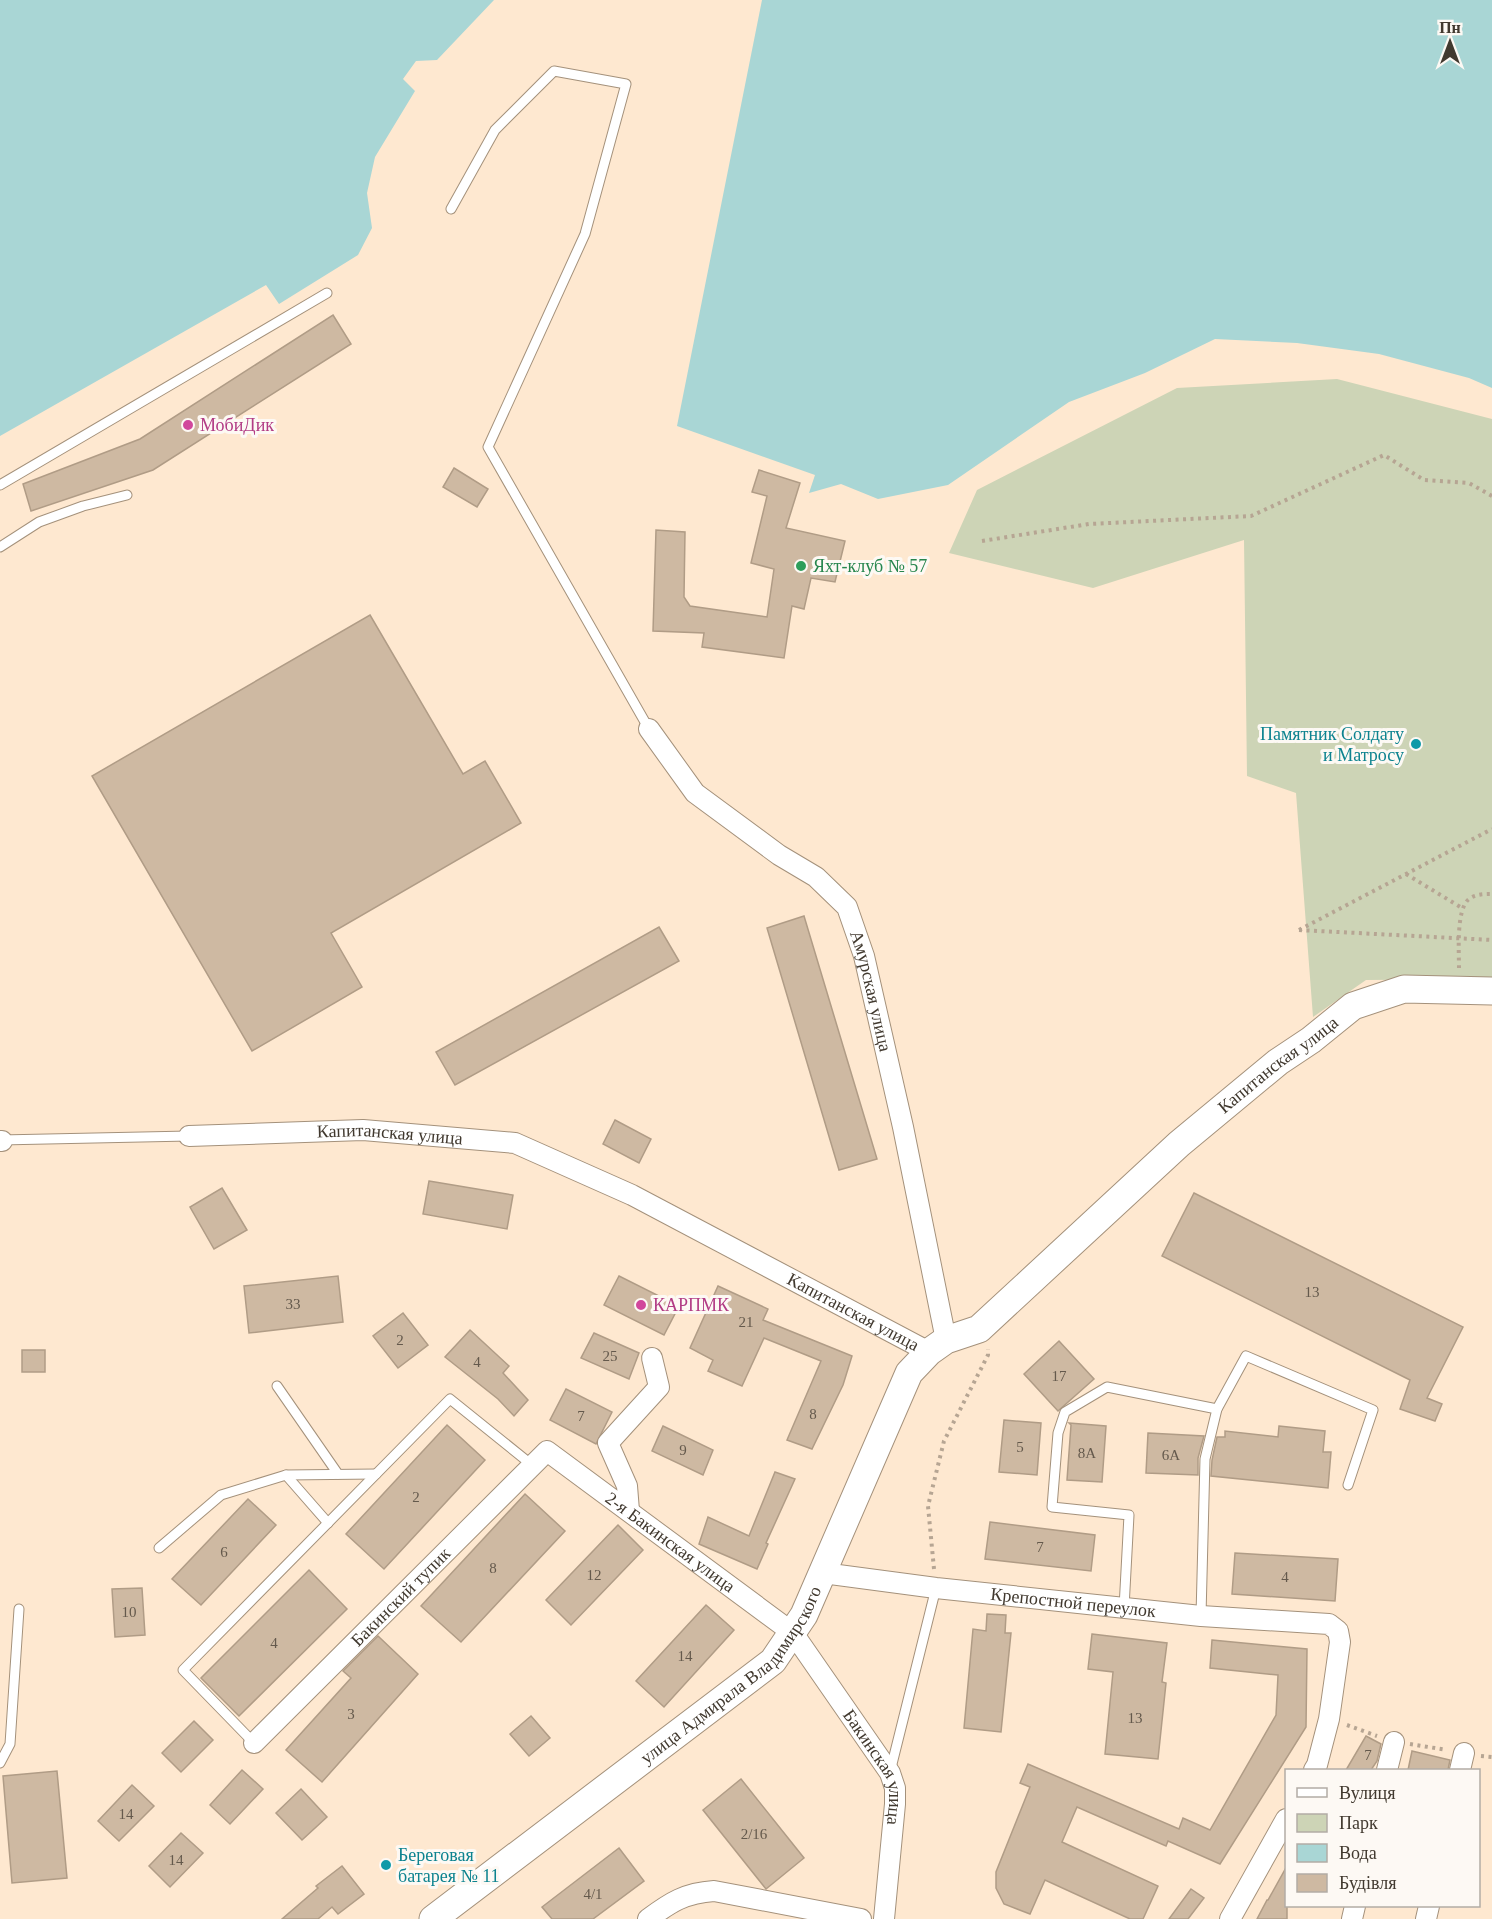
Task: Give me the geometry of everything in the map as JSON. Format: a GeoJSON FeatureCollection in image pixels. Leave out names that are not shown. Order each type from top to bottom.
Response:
{"type":"FeatureCollection","features":[{"type":"Feature","properties":{"kind":"main road","name":"Капитанская улица"},"geometry":{"type":"LineString","coordinates":[[938,1346],[979,1329],[1179,1144],[1278,1062],[1311,1040],[1353,1006],[1404,989],[1492,991]]}},
{"type":"Feature","properties":{"kind":"main road","name":"улица Адмирала Владимирского"},"geometry":{"type":"LineString","coordinates":[[433,1919],[773,1660],[804,1615],[909,1373],[938,1346]]}},
{"type":"Feature","properties":{"kind":"street","name":"Амурская улица"},"geometry":{"type":"LineString","coordinates":[[649,729],[695,793],[779,855],[816,877],[847,907],[864,956],[903,1127],[938,1346]]}},
{"type":"Feature","properties":{"kind":"street","name":"Капитанская улица"},"geometry":{"type":"LineString","coordinates":[[189,1136],[363,1130],[514,1143],[632,1195],[938,1346]]}},
{"type":"Feature","properties":{"kind":"street"},"geometry":{"type":"LineString","coordinates":[[629,1511],[627,1486],[608,1443],[659,1387],[652,1358]]}},
{"type":"Feature","properties":{"kind":"street","name":"2-я Бакинская улица"},"geometry":{"type":"LineString","coordinates":[[547,1450],[793,1634]]}},
{"type":"Feature","properties":{"kind":"street","name":"Бакинский тупик"},"geometry":{"type":"LineString","coordinates":[[254,1743],[547,1450]]}},
{"type":"Feature","properties":{"kind":"street","name":"Крепостной переулок"},"geometry":{"type":"LineString","coordinates":[[823,1573],[936,1588],[1201,1616],[1324,1622],[1338,1631],[1340,1642],[1329,1719],[1315,1769]]}},
{"type":"Feature","properties":{"kind":"street","name":"Бакинская улица"},"geometry":{"type":"LineString","coordinates":[[793,1634],[890,1773],[895,1788],[884,1919]]}},
{"type":"Feature","properties":{"kind":"street"},"geometry":{"type":"LineString","coordinates":[[1387,1769],[1394,1742]]}},
{"type":"Feature","properties":{"kind":"street"},"geometry":{"type":"LineString","coordinates":[[1230,1919],[1285,1823]]}},
{"type":"Feature","properties":{"kind":"street"},"geometry":{"type":"LineString","coordinates":[[648,1919],[681,1897],[698,1892],[714,1892],[861,1919]]}},
{"type":"Feature","properties":{"kind":"lane"},"geometry":{"type":"LineString","coordinates":[[451,209],[495,130],[554,71],[626,84],[585,234],[488,447],[649,729]]}},
{"type":"Feature","properties":{"kind":"lane"},"geometry":{"type":"LineString","coordinates":[[0,485],[327,293]]}},
{"type":"Feature","properties":{"kind":"lane"},"geometry":{"type":"LineString","coordinates":[[0,546],[39,522],[83,506],[127,495]]}},
{"type":"Feature","properties":{"kind":"lane"},"geometry":{"type":"LineString","coordinates":[[1,1141],[189,1136]]}},
{"type":"Feature","properties":{"kind":"lane"},"geometry":{"type":"LineString","coordinates":[[1201,1616],[1205,1459],[1217,1409],[1246,1356],[1373,1410],[1348,1485]]}},
{"type":"Feature","properties":{"kind":"lane"},"geometry":{"type":"LineString","coordinates":[[277,1386],[338,1474]]}},
{"type":"Feature","properties":{"kind":"lane"},"geometry":{"type":"LineString","coordinates":[[1124,1608],[1128,1515],[1052,1507],[1058,1434],[1065,1412],[1107,1388],[1217,1409]]}},
{"type":"Feature","properties":{"kind":"lane"},"geometry":{"type":"LineString","coordinates":[[254,1743],[183,1670],[450,1399],[532,1465]]}},
{"type":"Feature","properties":{"kind":"lane"},"geometry":{"type":"LineString","coordinates":[[159,1548],[221,1495],[286,1475],[376,1474]]}},
{"type":"Feature","properties":{"kind":"lane"},"geometry":{"type":"LineString","coordinates":[[286,1475],[328,1523]]}},
{"type":"Feature","properties":{"kind":"lane"},"geometry":{"type":"LineString","coordinates":[[890,1773],[936,1588]]}},
{"type":"Feature","properties":{"kind":"lane"},"geometry":{"type":"LineString","coordinates":[[0,1763],[10,1744],[19,1609]]}},
{"type":"Feature","properties":{"kind":"path"},"geometry":{"type":"LineString","coordinates":[[982,541],[1089,524],[1251,516],[1384,455],[1424,480],[1469,483],[1492,496]]}},
{"type":"Feature","properties":{"kind":"path"},"geometry":{"type":"LineString","coordinates":[[1492,829],[1299,930],[1492,940]]}},
{"type":"Feature","properties":{"kind":"path"},"geometry":{"type":"LineString","coordinates":[[1406,874],[1462,908]]}},
{"type":"Feature","properties":{"kind":"path"},"geometry":{"type":"LineString","coordinates":[[1458,990],[1462,908],[1469,899],[1479,894],[1492,894]]}},
{"type":"Feature","properties":{"kind":"path"},"geometry":{"type":"LineString","coordinates":[[936,1588],[928,1506],[944,1441],[987,1355],[987,1345],[979,1329]]}},
{"type":"Feature","properties":{"kind":"green space"},"geometry":{"type":"Polygon","coordinates":[[[1337,379],[1492,419],[1492,979],[1366,980],[1313,1017],[1296,793],[1247,776],[1244,540],[1093,588],[949,553],[977,490],[1177,388],[1337,379]]]}},
{"type":"Feature","properties":{"kind":"water"},"geometry":{"type":"Polygon","coordinates":[[[0,0],[494,0],[437,60],[416,61],[403,79],[415,91],[375,157],[367,193],[372,228],[358,255],[279,304],[266,285],[0,436],[0,0]]]}},
{"type":"Feature","properties":{"kind":"water"},"geometry":{"type":"Polygon","coordinates":[[[762,0],[1492,0],[1492,388],[1469,378],[1379,354],[1297,343],[1215,339],[1145,373],[1069,402],[948,485],[878,499],[841,484],[809,493],[815,475],[677,426],[762,0]]]}},
{"type":"Feature","properties":{"kind":"building"},"geometry":{"type":"Polygon","coordinates":[[[333,315],[351,344],[153,470],[31,511],[23,484],[140,439],[333,315]]]}},
{"type":"Feature","properties":{"kind":"building"},"geometry":{"type":"Polygon","coordinates":[[[454,468],[488,489],[477,507],[443,487],[454,468]]]}},
{"type":"Feature","properties":{"kind":"building"},"geometry":{"type":"Polygon","coordinates":[[[759,470],[800,483],[786,528],[845,541],[835,582],[811,578],[804,609],[792,606],[784,658],[702,647],[704,633],[653,631],[656,530],[685,532],[684,597],[690,606],[767,617],[774,569],[751,563],[767,496],[752,492],[759,470]]]}},
{"type":"Feature","properties":{"kind":"building"},"geometry":{"type":"Polygon","coordinates":[[[370,615],[463,774],[485,761],[521,823],[331,933],[362,987],[252,1051],[92,776],[370,615]]]}},
{"type":"Feature","properties":{"kind":"building"},"geometry":{"type":"Polygon","coordinates":[[[804,916],[877,1159],[839,1170],[767,928],[804,916]]]}},
{"type":"Feature","properties":{"kind":"building"},"geometry":{"type":"Polygon","coordinates":[[[659,927],[679,961],[455,1085],[436,1052],[659,927]]]}},
{"type":"Feature","properties":{"kind":"building"},"geometry":{"type":"Polygon","coordinates":[[[615,1120],[651,1139],[639,1163],[603,1144],[615,1120]]]}},
{"type":"Feature","properties":{"kind":"building"},"geometry":{"type":"Polygon","coordinates":[[[429,1181],[513,1195],[507,1229],[423,1214],[429,1181]]]}},
{"type":"Feature","properties":{"kind":"building"},"geometry":{"type":"Polygon","coordinates":[[[222,1188],[247,1230],[214,1249],[190,1207],[222,1188]]]}},
{"type":"Feature","properties":{"kind":"building"},"geometry":{"type":"Polygon","coordinates":[[[1194,1193],[1463,1327],[1427,1398],[1442,1404],[1435,1421],[1400,1409],[1410,1380],[1162,1256],[1194,1193]]]}},
{"type":"Feature","properties":{"kind":"building"},"geometry":{"type":"Polygon","coordinates":[[[338,1276],[343,1322],[249,1333],[244,1286],[338,1276]]]}},
{"type":"Feature","properties":{"kind":"building","name":"КАРПМК"},"geometry":{"type":"Polygon","coordinates":[[[619,1276],[679,1306],[664,1335],[604,1305],[619,1276]]]}},
{"type":"Feature","properties":{"kind":"building"},"geometry":{"type":"Polygon","coordinates":[[[718,1286],[768,1309],[763,1320],[852,1356],[843,1385],[812,1449],[787,1440],[821,1361],[764,1338],[742,1386],[708,1371],[713,1360],[690,1348],[718,1286]]]}},
{"type":"Feature","properties":{"kind":"building"},"geometry":{"type":"Polygon","coordinates":[[[403,1313],[428,1345],[398,1368],[373,1336],[403,1313]]]}},
{"type":"Feature","properties":{"kind":"building"},"geometry":{"type":"Polygon","coordinates":[[[470,1330],[509,1366],[503,1373],[528,1400],[514,1416],[498,1399],[445,1357],[470,1330]]]}},
{"type":"Feature","properties":{"kind":"building"},"geometry":{"type":"Polygon","coordinates":[[[594,1333],[639,1353],[629,1379],[581,1358],[594,1333]]]}},
{"type":"Feature","properties":{"kind":"building"},"geometry":{"type":"Polygon","coordinates":[[[1059,1341],[1094,1379],[1058,1411],[1024,1374],[1059,1341]]]}},
{"type":"Feature","properties":{"kind":"building"},"geometry":{"type":"Polygon","coordinates":[[[22,1350],[45,1350],[45,1372],[22,1372],[22,1350]]]}},
{"type":"Feature","properties":{"kind":"building"},"geometry":{"type":"Polygon","coordinates":[[[566,1389],[612,1412],[596,1444],[550,1420],[566,1389]]]}},
{"type":"Feature","properties":{"kind":"building"},"geometry":{"type":"Polygon","coordinates":[[[1004,1420],[1041,1423],[1037,1475],[999,1472],[1004,1420]]]}},
{"type":"Feature","properties":{"kind":"building"},"geometry":{"type":"Polygon","coordinates":[[[1069,1423],[1106,1426],[1102,1482],[1067,1480],[1071,1425],[1069,1423]]]}},
{"type":"Feature","properties":{"kind":"building"},"geometry":{"type":"Polygon","coordinates":[[[447,1425],[485,1460],[384,1569],[346,1534],[447,1425]]]}},
{"type":"Feature","properties":{"kind":"building"},"geometry":{"type":"Polygon","coordinates":[[[663,1426],[713,1450],[703,1475],[652,1451],[663,1426]]]}},
{"type":"Feature","properties":{"kind":"building"},"geometry":{"type":"Polygon","coordinates":[[[1279,1426],[1325,1431],[1323,1452],[1331,1452],[1328,1488],[1211,1476],[1217,1437],[1225,1437],[1225,1431],[1278,1437],[1279,1426]]]}},
{"type":"Feature","properties":{"kind":"building"},"geometry":{"type":"Polygon","coordinates":[[[1148,1433],[1204,1436],[1198,1458],[1198,1475],[1146,1473],[1148,1433]]]}},
{"type":"Feature","properties":{"kind":"building"},"geometry":{"type":"Polygon","coordinates":[[[775,1472],[795,1479],[766,1543],[768,1544],[757,1569],[699,1544],[708,1517],[749,1536],[775,1472]]]}},
{"type":"Feature","properties":{"kind":"building"},"geometry":{"type":"Polygon","coordinates":[[[525,1494],[565,1531],[461,1642],[421,1606],[525,1494]]]}},
{"type":"Feature","properties":{"kind":"building"},"geometry":{"type":"Polygon","coordinates":[[[248,1499],[276,1525],[201,1605],[172,1579],[248,1499]]]}},
{"type":"Feature","properties":{"kind":"building"},"geometry":{"type":"Polygon","coordinates":[[[990,1522],[1095,1535],[1091,1571],[985,1559],[990,1522]]]}},
{"type":"Feature","properties":{"kind":"building"},"geometry":{"type":"Polygon","coordinates":[[[618,1525],[643,1550],[571,1625],[546,1600],[618,1525]]]}},
{"type":"Feature","properties":{"kind":"building"},"geometry":{"type":"Polygon","coordinates":[[[1235,1553],[1338,1559],[1335,1601],[1232,1594],[1235,1553]]]}},
{"type":"Feature","properties":{"kind":"building"},"geometry":{"type":"Polygon","coordinates":[[[309,1570],[347,1609],[239,1716],[201,1678],[309,1570]]]}},
{"type":"Feature","properties":{"kind":"building"},"geometry":{"type":"Polygon","coordinates":[[[142,1588],[145,1635],[115,1637],[112,1589],[142,1588]]]}},
{"type":"Feature","properties":{"kind":"building"},"geometry":{"type":"Polygon","coordinates":[[[706,1605],[734,1630],[664,1707],[636,1681],[706,1605]]]}},
{"type":"Feature","properties":{"kind":"building"},"geometry":{"type":"Polygon","coordinates":[[[987,1614],[1006,1615],[1005,1633],[1011,1633],[1001,1732],[964,1728],[973,1629],[986,1631],[987,1614]]]}},
{"type":"Feature","properties":{"kind":"building"},"geometry":{"type":"Polygon","coordinates":[[[1092,1634],[1167,1643],[1162,1682],[1166,1683],[1158,1759],[1105,1754],[1113,1672],[1088,1669],[1092,1634]]]}},
{"type":"Feature","properties":{"kind":"building"},"geometry":{"type":"Polygon","coordinates":[[[378,1636],[418,1674],[322,1782],[286,1750],[351,1678],[343,1671],[378,1636]]]}},
{"type":"Feature","properties":{"kind":"building"},"geometry":{"type":"Polygon","coordinates":[[[1212,1640],[1307,1649],[1306,1727],[1220,1864],[1168,1841],[1166,1846],[1077,1807],[1062,1842],[1158,1886],[1143,1919],[1130,1919],[1045,1880],[1030,1914],[1004,1904],[996,1888],[996,1872],[1030,1787],[1020,1783],[1028,1764],[1179,1829],[1183,1818],[1210,1830],[1276,1715],[1278,1675],[1210,1668],[1212,1640]]]}},
{"type":"Feature","properties":{"kind":"building"},"geometry":{"type":"Polygon","coordinates":[[[531,1716],[550,1738],[529,1756],[510,1734],[531,1716]]]}},
{"type":"Feature","properties":{"kind":"building"},"geometry":{"type":"Polygon","coordinates":[[[194,1721],[213,1740],[181,1772],[162,1753],[194,1721]]]}},
{"type":"Feature","properties":{"kind":"building"},"geometry":{"type":"Polygon","coordinates":[[[1366,1736],[1381,1744],[1377,1761],[1372,1769],[1347,1769],[1366,1736]]]}},
{"type":"Feature","properties":{"kind":"building"},"geometry":{"type":"Polygon","coordinates":[[[1412,1751],[1450,1760],[1448,1769],[1408,1769],[1412,1751]]]}},
{"type":"Feature","properties":{"kind":"building"},"geometry":{"type":"Polygon","coordinates":[[[242,1770],[263,1789],[230,1824],[210,1805],[242,1770]]]}},
{"type":"Feature","properties":{"kind":"building"},"geometry":{"type":"Polygon","coordinates":[[[57,1771],[67,1878],[12,1883],[3,1776],[57,1771]]]}},
{"type":"Feature","properties":{"kind":"building"},"geometry":{"type":"Polygon","coordinates":[[[741,1779],[804,1858],[766,1889],[703,1810],[741,1779]]]}},
{"type":"Feature","properties":{"kind":"building"},"geometry":{"type":"Polygon","coordinates":[[[132,1785],[154,1806],[119,1841],[98,1821],[132,1785]]]}},
{"type":"Feature","properties":{"kind":"building"},"geometry":{"type":"Polygon","coordinates":[[[301,1789],[327,1817],[302,1840],[276,1813],[301,1789]]]}},
{"type":"Feature","properties":{"kind":"building"},"geometry":{"type":"Polygon","coordinates":[[[181,1833],[203,1853],[170,1887],[149,1866],[181,1833]]]}},
{"type":"Feature","properties":{"kind":"building"},"geometry":{"type":"Polygon","coordinates":[[[619,1848],[644,1881],[593,1919],[552,1919],[542,1907],[619,1848]]]}},
{"type":"Feature","properties":{"kind":"building"},"geometry":{"type":"Polygon","coordinates":[[[342,1866],[364,1894],[338,1914],[332,1907],[318,1919],[282,1919],[318,1888],[316,1886],[342,1866]]]}},
{"type":"Feature","properties":{"kind":"building"},"geometry":{"type":"Polygon","coordinates":[[[1285,1870],[1287,1919],[1257,1919],[1285,1870]]]}},
{"type":"Feature","properties":{"kind":"building"},"geometry":{"type":"Polygon","coordinates":[[[1191,1889],[1204,1898],[1188,1919],[1169,1919],[1191,1889]]]}},
{"type":"Feature","properties":{"kind":"place","name":"МобиДик"},"geometry":{"type":"Point","coordinates":[188,425]}},
{"type":"Feature","properties":{"kind":"place","name":"Яхт-клуб № 57"},"geometry":{"type":"Point","coordinates":[801,566]}},
{"type":"Feature","properties":{"kind":"place","name":"Памятник Солдату и Матросу"},"geometry":{"type":"Point","coordinates":[1416,744]}},
{"type":"Feature","properties":{"kind":"place","name":"КАРПМК"},"geometry":{"type":"Point","coordinates":[641,1305]}},
{"type":"Feature","properties":{"kind":"place","name":"Береговая батарея № 11"},"geometry":{"type":"Point","coordinates":[386,1865]}}]}
